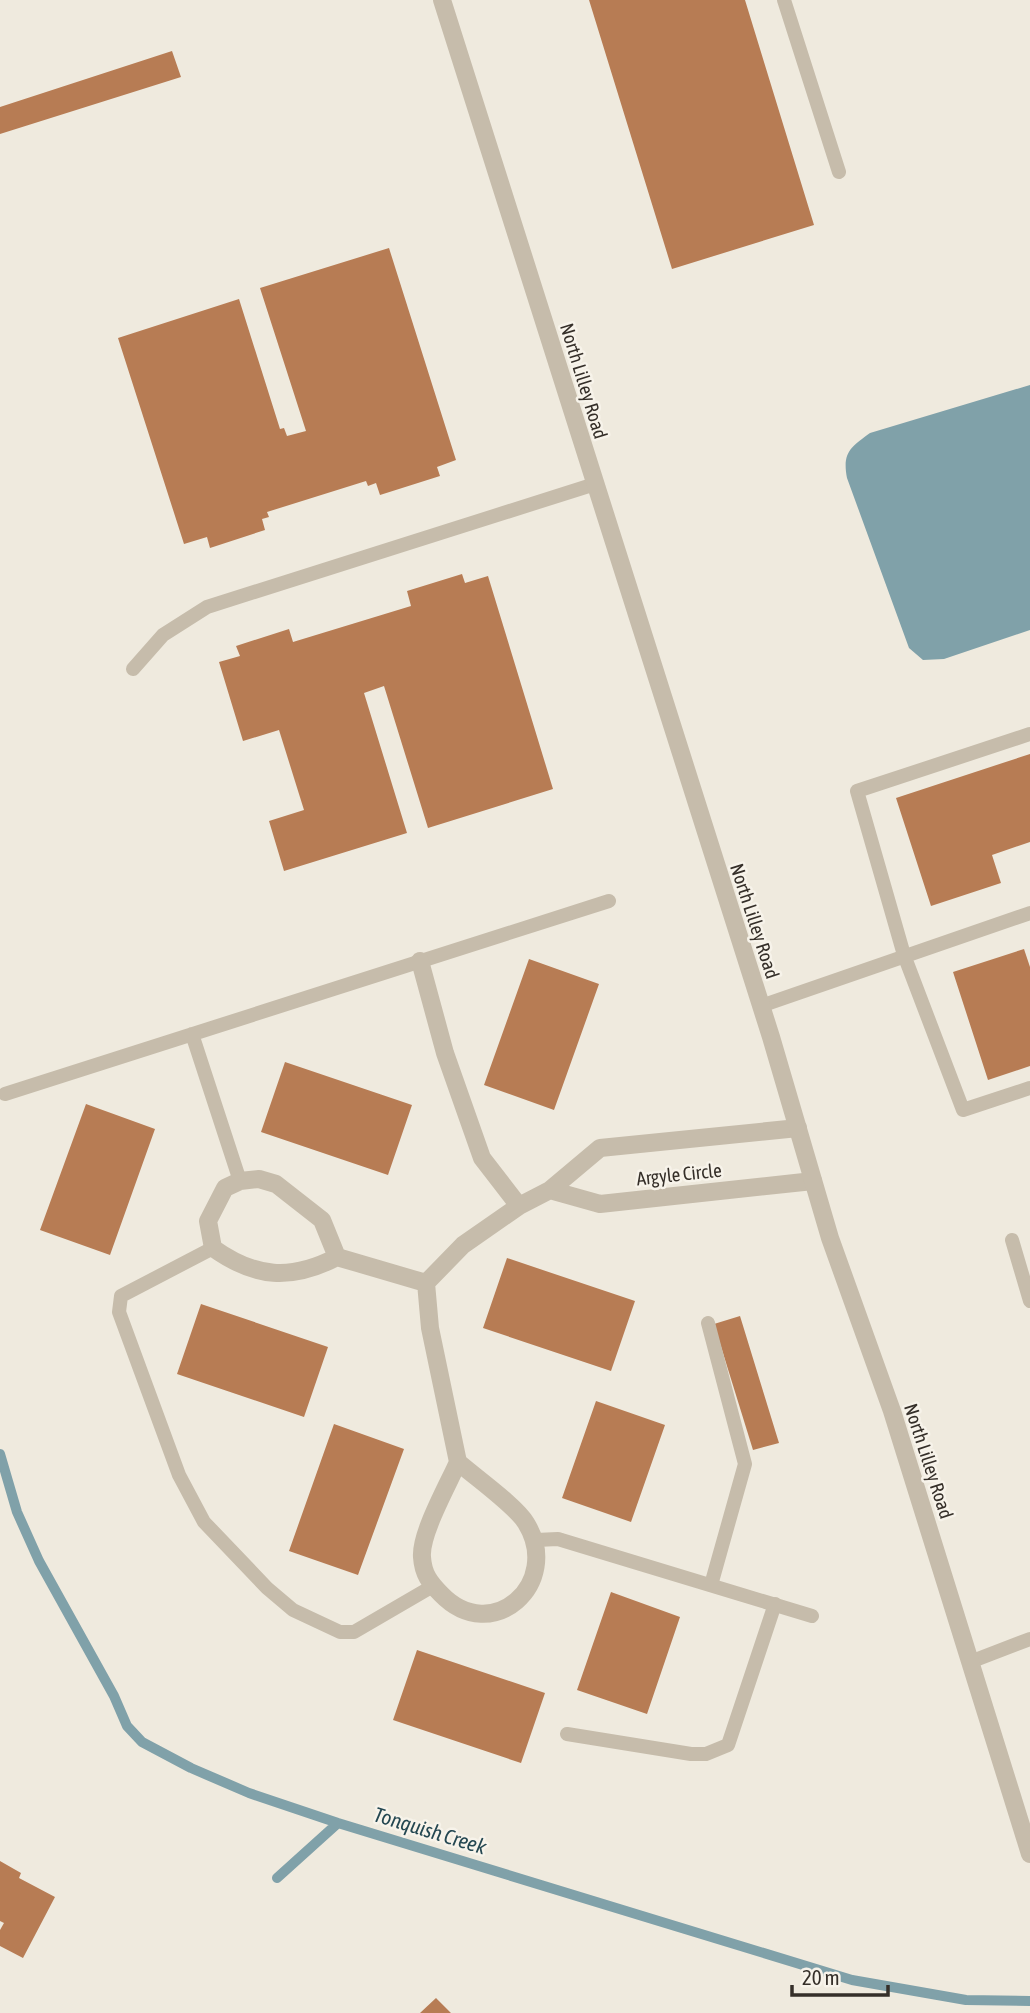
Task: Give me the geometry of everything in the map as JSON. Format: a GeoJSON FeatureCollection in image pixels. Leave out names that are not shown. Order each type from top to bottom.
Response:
{"type":"FeatureCollection","features":[{"type":"Feature","properties":{"kind":"street","name":"North Lilley Road"},"geometry":{"type":"LineString","coordinates":[[442,0],[761,1006],[813,1181],[892,1411],[1030,1854]]}},
{"type":"Feature","properties":{"kind":"street"},"geometry":{"type":"LineString","coordinates":[[420,961],[445,1053],[482,1158],[519,1206]]}},
{"type":"Feature","properties":{"kind":"street","name":"Argyle Circle"},"geometry":{"type":"LineString","coordinates":[[426,1283],[463,1245],[519,1206],[550,1190],[600,1148],[798,1128]]}},
{"type":"Feature","properties":{"kind":"street"},"geometry":{"type":"LineString","coordinates":[[337,1257],[322,1220],[276,1184],[259,1179],[240,1181],[225,1188],[208,1221],[213,1248],[238,1265],[266,1273],[310,1271],[337,1257],[426,1283],[429,1328],[458,1462],[422,1554],[425,1574],[450,1603],[470,1612],[490,1614],[508,1609],[530,1587],[537,1564],[536,1540],[524,1520],[458,1462]]}},
{"type":"Feature","properties":{"kind":"street","name":"Argyle Circle"},"geometry":{"type":"LineString","coordinates":[[550,1190],[600,1204],[813,1181]]}},
{"type":"Feature","properties":{"kind":"lane"},"geometry":{"type":"LineString","coordinates":[[785,0],[839,172]]}},
{"type":"Feature","properties":{"kind":"lane"},"geometry":{"type":"LineString","coordinates":[[133,669],[163,635],[207,607],[305,573],[595,484]]}},
{"type":"Feature","properties":{"kind":"lane"},"geometry":{"type":"LineString","coordinates":[[1030,734],[857,792],[904,955],[963,1110],[1030,1088]]}},
{"type":"Feature","properties":{"kind":"lane"},"geometry":{"type":"LineString","coordinates":[[5,1094],[609,901]]}},
{"type":"Feature","properties":{"kind":"lane"},"geometry":{"type":"LineString","coordinates":[[761,1006],[1030,913]]}},
{"type":"Feature","properties":{"kind":"lane"},"geometry":{"type":"LineString","coordinates":[[192,1034],[240,1181]]}},
{"type":"Feature","properties":{"kind":"lane"},"geometry":{"type":"LineString","coordinates":[[1012,1240],[1030,1301]]}},
{"type":"Feature","properties":{"kind":"lane"},"geometry":{"type":"LineString","coordinates":[[213,1248],[121,1296],[119,1312],[178,1475],[204,1522],[267,1588],[293,1611],[340,1632],[354,1632],[433,1586]]}},
{"type":"Feature","properties":{"kind":"lane"},"geometry":{"type":"LineString","coordinates":[[708,1323],[745,1464],[711,1586]]}},
{"type":"Feature","properties":{"kind":"lane"},"geometry":{"type":"LineString","coordinates":[[536,1540],[558,1539],[812,1616]]}},
{"type":"Feature","properties":{"kind":"lane"},"geometry":{"type":"LineString","coordinates":[[567,1734],[691,1754],[706,1754],[728,1745],[775,1604]]}},
{"type":"Feature","properties":{"kind":"lane"},"geometry":{"type":"LineString","coordinates":[[970,1662],[1030,1639]]}},
{"type":"Feature","properties":{"kind":"water"},"geometry":{"type":"Polygon","coordinates":[[[1030,385],[1030,630],[944,659],[923,660],[909,648],[847,478],[847,456],[853,447],[870,433],[1030,385]]]}},
{"type":"Feature","properties":{"kind":"building"},"geometry":{"type":"Polygon","coordinates":[[[589,0],[745,0],[814,225],[672,269],[589,0]]]}},
{"type":"Feature","properties":{"kind":"building"},"geometry":{"type":"Polygon","coordinates":[[[172,51],[181,77],[0,134],[0,107],[172,51]]]}},
{"type":"Feature","properties":{"kind":"building"},"geometry":{"type":"Polygon","coordinates":[[[389,248],[456,460],[437,467],[440,476],[380,495],[376,483],[368,486],[366,481],[267,512],[269,517],[262,519],[265,530],[210,548],[207,537],[184,544],[118,338],[239,299],[280,429],[284,428],[287,436],[306,431],[260,288],[389,248]]]}},
{"type":"Feature","properties":{"kind":"building"},"geometry":{"type":"Polygon","coordinates":[[[462,574],[465,583],[488,576],[553,789],[428,828],[384,686],[364,693],[407,833],[284,871],[269,821],[304,810],[279,730],[243,741],[219,662],[240,656],[236,646],[289,629],[293,642],[411,606],[407,591],[462,574]]]}},
{"type":"Feature","properties":{"kind":"building"},"geometry":{"type":"Polygon","coordinates":[[[1030,754],[1030,842],[992,855],[1001,883],[931,906],[896,798],[1030,754]]]}},
{"type":"Feature","properties":{"kind":"building"},"geometry":{"type":"Polygon","coordinates":[[[1024,949],[1030,967],[1030,1066],[988,1080],[953,972],[1024,949]]]}},
{"type":"Feature","properties":{"kind":"building"},"geometry":{"type":"Polygon","coordinates":[[[529,959],[599,984],[554,1110],[484,1085],[529,959]]]}},
{"type":"Feature","properties":{"kind":"building"},"geometry":{"type":"Polygon","coordinates":[[[285,1062],[412,1105],[388,1175],[261,1132],[285,1062]]]}},
{"type":"Feature","properties":{"kind":"building"},"geometry":{"type":"Polygon","coordinates":[[[86,1104],[155,1129],[110,1255],[40,1230],[86,1104]]]}},
{"type":"Feature","properties":{"kind":"building"},"geometry":{"type":"Polygon","coordinates":[[[507,1258],[635,1301],[611,1371],[483,1328],[507,1258]]]}},
{"type":"Feature","properties":{"kind":"building"},"geometry":{"type":"Polygon","coordinates":[[[201,1304],[328,1347],[304,1417],[177,1374],[201,1304]]]}},
{"type":"Feature","properties":{"kind":"building"},"geometry":{"type":"Polygon","coordinates":[[[740,1316],[779,1443],[753,1450],[714,1324],[740,1316]]]}},
{"type":"Feature","properties":{"kind":"building"},"geometry":{"type":"Polygon","coordinates":[[[596,1401],[665,1425],[631,1522],[562,1498],[596,1401]]]}},
{"type":"Feature","properties":{"kind":"building"},"geometry":{"type":"Polygon","coordinates":[[[334,1424],[404,1449],[358,1575],[289,1551],[334,1424]]]}},
{"type":"Feature","properties":{"kind":"building"},"geometry":{"type":"Polygon","coordinates":[[[611,1592],[680,1617],[647,1714],[577,1690],[611,1592]]]}},
{"type":"Feature","properties":{"kind":"building"},"geometry":{"type":"Polygon","coordinates":[[[417,1650],[545,1693],[521,1763],[393,1720],[417,1650]]]}},
{"type":"Feature","properties":{"kind":"building"},"geometry":{"type":"Polygon","coordinates":[[[0,1861],[21,1873],[19,1878],[55,1897],[23,1958],[0,1946],[0,1930],[4,1923],[0,1921],[0,1861]]]}},
{"type":"Feature","properties":{"kind":"building"},"geometry":{"type":"Polygon","coordinates":[[[436,1998],[451,2013],[420,2013],[436,1998]]]}},
{"type":"Feature","properties":{"kind":"waterway","name":"Tonquish Creek"},"geometry":{"type":"LineString","coordinates":[[0,1454],[17,1512],[39,1561],[114,1696],[127,1726],[142,1742],[191,1768],[249,1793],[338,1823],[852,1980],[966,2000],[1030,2001]]}},
{"type":"Feature","properties":{"kind":"waterway"},"geometry":{"type":"LineString","coordinates":[[277,1878],[338,1823]]}}]}
